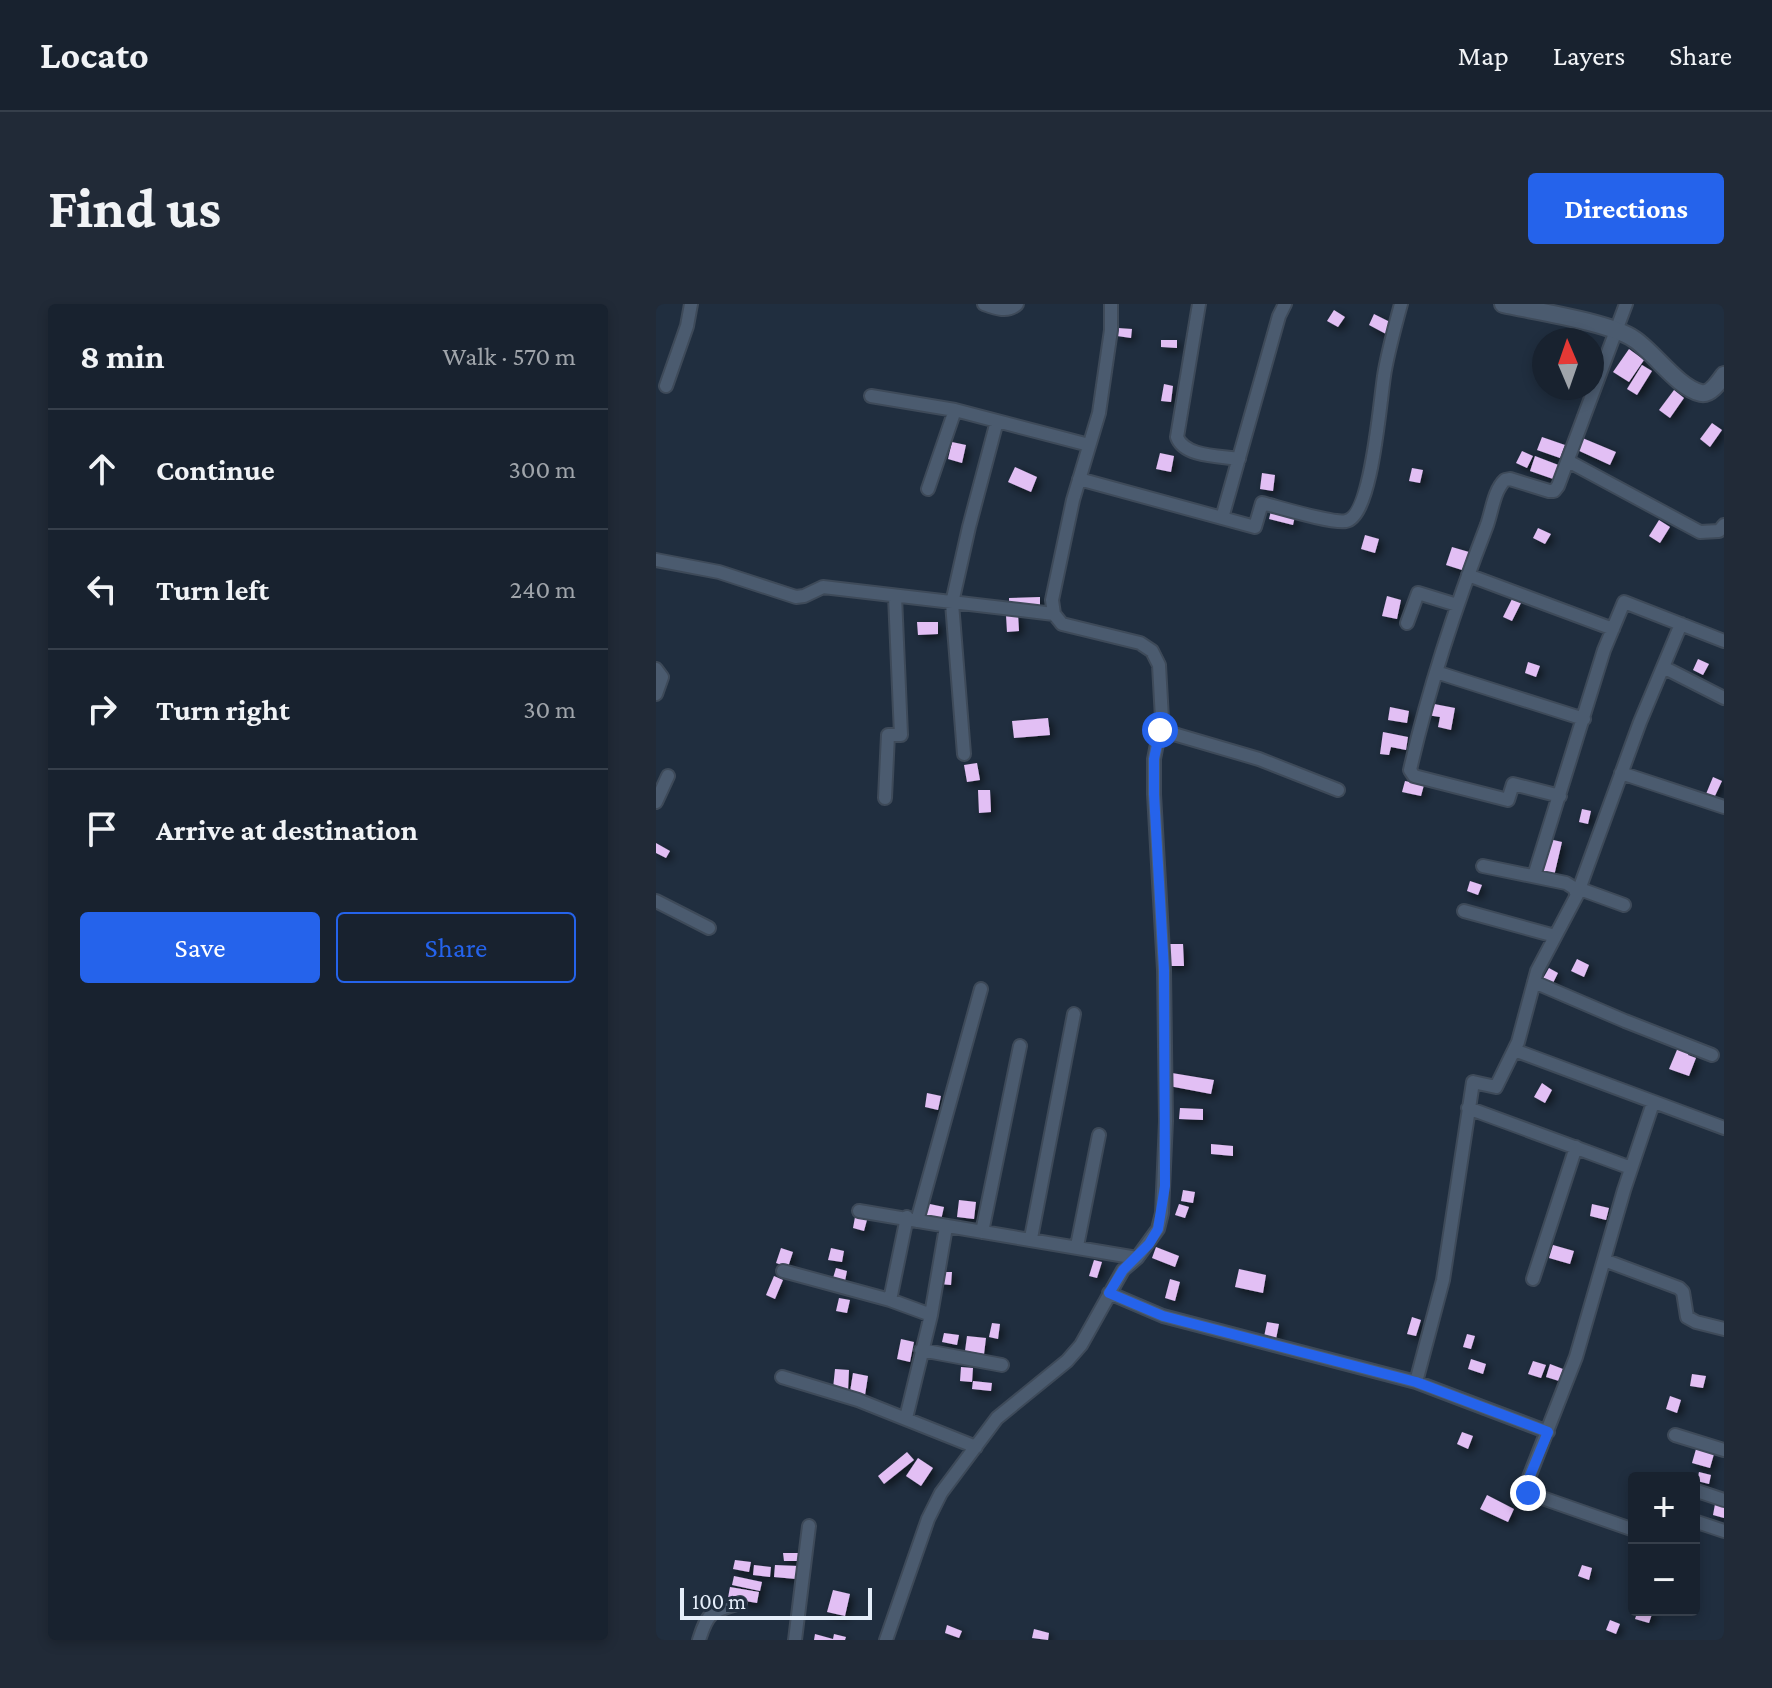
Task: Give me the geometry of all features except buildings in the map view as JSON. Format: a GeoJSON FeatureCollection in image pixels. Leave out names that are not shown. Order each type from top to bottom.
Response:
{"type":"FeatureCollection","features":[{"type":"Feature","properties":{"kind":"street"},"geometry":{"type":"LineString","coordinates":[[666,386],[687,326],[691,304]]}},
{"type":"Feature","properties":{"kind":"street"},"geometry":{"type":"LineString","coordinates":[[984,304],[1005,309],[1017,304]]}},
{"type":"Feature","properties":{"kind":"street"},"geometry":{"type":"LineString","coordinates":[[886,1640],[928,1519],[941,1493],[997,1418],[1067,1361],[1081,1345],[1123,1270],[1137,1258],[1158,1229],[1165,1186],[1164,970],[1154,794],[1154,759],[1162,719],[1159,665],[1152,651],[1140,643],[1062,624],[1054,614],[1052,600],[1079,479],[1099,413],[1111,330],[1111,304]]}},
{"type":"Feature","properties":{"kind":"street"},"geometry":{"type":"LineString","coordinates":[[1199,304],[1177,437],[1180,445],[1188,450],[1239,459]]}},
{"type":"Feature","properties":{"kind":"street"},"geometry":{"type":"LineString","coordinates":[[1222,518],[1285,304]]}},
{"type":"Feature","properties":{"kind":"street"},"geometry":{"type":"LineString","coordinates":[[1079,479],[1255,527],[1262,503],[1346,522],[1357,514],[1366,489],[1384,372],[1401,304]]}},
{"type":"Feature","properties":{"kind":"street"},"geometry":{"type":"LineString","coordinates":[[1503,304],[1532,307],[1633,338],[1688,387],[1701,393],[1710,391],[1724,375]]}},
{"type":"Feature","properties":{"kind":"street"},"geometry":{"type":"LineString","coordinates":[[1560,796],[1513,784],[1508,800],[1414,776],[1410,770],[1421,719],[1457,605],[1501,483],[1510,479],[1554,491],[1626,304]]}},
{"type":"Feature","properties":{"kind":"street"},"geometry":{"type":"LineString","coordinates":[[871,396],[955,410],[1089,445]]}},
{"type":"Feature","properties":{"kind":"street"},"geometry":{"type":"LineString","coordinates":[[928,489],[955,410]]}},
{"type":"Feature","properties":{"kind":"street"},"geometry":{"type":"LineString","coordinates":[[964,754],[952,603],[997,421]]}},
{"type":"Feature","properties":{"kind":"street"},"geometry":{"type":"LineString","coordinates":[[1568,461],[1700,532],[1719,531],[1724,525]]}},
{"type":"Feature","properties":{"kind":"street"},"geometry":{"type":"LineString","coordinates":[[656,560],[719,572],[796,597],[823,587],[1054,614]]}},
{"type":"Feature","properties":{"kind":"street"},"geometry":{"type":"LineString","coordinates":[[1468,575],[1613,629]]}},
{"type":"Feature","properties":{"kind":"street"},"geometry":{"type":"LineString","coordinates":[[1407,623],[1418,593],[1457,605]]}},
{"type":"Feature","properties":{"kind":"street"},"geometry":{"type":"LineString","coordinates":[[885,798],[888,735],[901,735],[895,596]]}},
{"type":"Feature","properties":{"kind":"street"},"geometry":{"type":"LineString","coordinates":[[1534,876],[1624,602],[1724,641]]}},
{"type":"Feature","properties":{"kind":"street"},"geometry":{"type":"LineString","coordinates":[[1416,1382],[1443,1280],[1473,1082],[1496,1087],[1514,1050],[1537,971],[1578,892],[1621,773],[1681,624]]}},
{"type":"Feature","properties":{"kind":"street"},"geometry":{"type":"LineString","coordinates":[[1663,667],[1724,698]]}},
{"type":"Feature","properties":{"kind":"street"},"geometry":{"type":"LineString","coordinates":[[656,669],[662,677],[656,694]]}},
{"type":"Feature","properties":{"kind":"street"},"geometry":{"type":"LineString","coordinates":[[1436,672],[1584,719]]}},
{"type":"Feature","properties":{"kind":"street"},"geometry":{"type":"LineString","coordinates":[[1160,730],[1259,759],[1338,790]]}},
{"type":"Feature","properties":{"kind":"street"},"geometry":{"type":"LineString","coordinates":[[1621,773],[1724,807]]}},
{"type":"Feature","properties":{"kind":"street"},"geometry":{"type":"LineString","coordinates":[[656,802],[668,776]]}},
{"type":"Feature","properties":{"kind":"street"},"geometry":{"type":"LineString","coordinates":[[1483,866],[1566,883],[1578,892],[1624,905]]}},
{"type":"Feature","properties":{"kind":"street"},"geometry":{"type":"LineString","coordinates":[[656,901],[709,928]]}},
{"type":"Feature","properties":{"kind":"street"},"geometry":{"type":"LineString","coordinates":[[1464,911],[1555,936]]}},
{"type":"Feature","properties":{"kind":"street"},"geometry":{"type":"LineString","coordinates":[[1534,982],[1712,1055]]}},
{"type":"Feature","properties":{"kind":"street"},"geometry":{"type":"LineString","coordinates":[[890,1300],[981,989]]}},
{"type":"Feature","properties":{"kind":"street"},"geometry":{"type":"LineString","coordinates":[[1031,1238],[1074,1014]]}},
{"type":"Feature","properties":{"kind":"street"},"geometry":{"type":"LineString","coordinates":[[982,1232],[1020,1046]]}},
{"type":"Feature","properties":{"kind":"street"},"geometry":{"type":"LineString","coordinates":[[1514,1050],[1724,1128]]}},
{"type":"Feature","properties":{"kind":"street"},"geometry":{"type":"LineString","coordinates":[[1628,1528],[1525,1491],[1576,1357],[1653,1103]]}},
{"type":"Feature","properties":{"kind":"street"},"geometry":{"type":"LineString","coordinates":[[1468,1108],[1631,1168]]}},
{"type":"Feature","properties":{"kind":"street"},"geometry":{"type":"LineString","coordinates":[[1077,1246],[1099,1135]]}},
{"type":"Feature","properties":{"kind":"street"},"geometry":{"type":"LineString","coordinates":[[1533,1279],[1576,1147]]}},
{"type":"Feature","properties":{"kind":"street"},"geometry":{"type":"LineString","coordinates":[[859,1211],[1137,1258]]}},
{"type":"Feature","properties":{"kind":"street"},"geometry":{"type":"LineString","coordinates":[[906,1418],[931,1315],[946,1227]]}},
{"type":"Feature","properties":{"kind":"street"},"geometry":{"type":"LineString","coordinates":[[1604,1260],[1679,1288],[1683,1292],[1687,1317],[1696,1322],[1723,1327]]}},
{"type":"Feature","properties":{"kind":"street"},"geometry":{"type":"LineString","coordinates":[[783,1271],[890,1300],[931,1315]]}},
{"type":"Feature","properties":{"kind":"street"},"geometry":{"type":"LineString","coordinates":[[1109,1293],[1163,1316],[1416,1382],[1548,1432]]}},
{"type":"Feature","properties":{"kind":"street"},"geometry":{"type":"LineString","coordinates":[[921,1350],[1002,1365]]}},
{"type":"Feature","properties":{"kind":"street"},"geometry":{"type":"LineString","coordinates":[[782,1377],[906,1418],[976,1447]]}},
{"type":"Feature","properties":{"kind":"street"},"geometry":{"type":"LineString","coordinates":[[1675,1435],[1724,1450]]}},
{"type":"Feature","properties":{"kind":"street"},"geometry":{"type":"LineString","coordinates":[[1700,1492],[1724,1500]]}},
{"type":"Feature","properties":{"kind":"street"},"geometry":{"type":"LineString","coordinates":[[1700,1523],[1724,1531]]}},
{"type":"Feature","properties":{"kind":"street"},"geometry":{"type":"LineString","coordinates":[[795,1640],[809,1526]]}},
{"type":"Feature","properties":{"kind":"street"},"geometry":{"type":"LineString","coordinates":[[699,1640],[708,1615],[740,1603]]}},
{"type":"Feature","properties":{"kind":"route"},"geometry":{"type":"LineString","coordinates":[[1160,730],[1154,759],[1154,794],[1164,970],[1165,1186],[1158,1229],[1149,1244],[1123,1270],[1109,1293],[1163,1316],[1416,1382],[1548,1432],[1524,1490],[1528,1493]]}}]}
